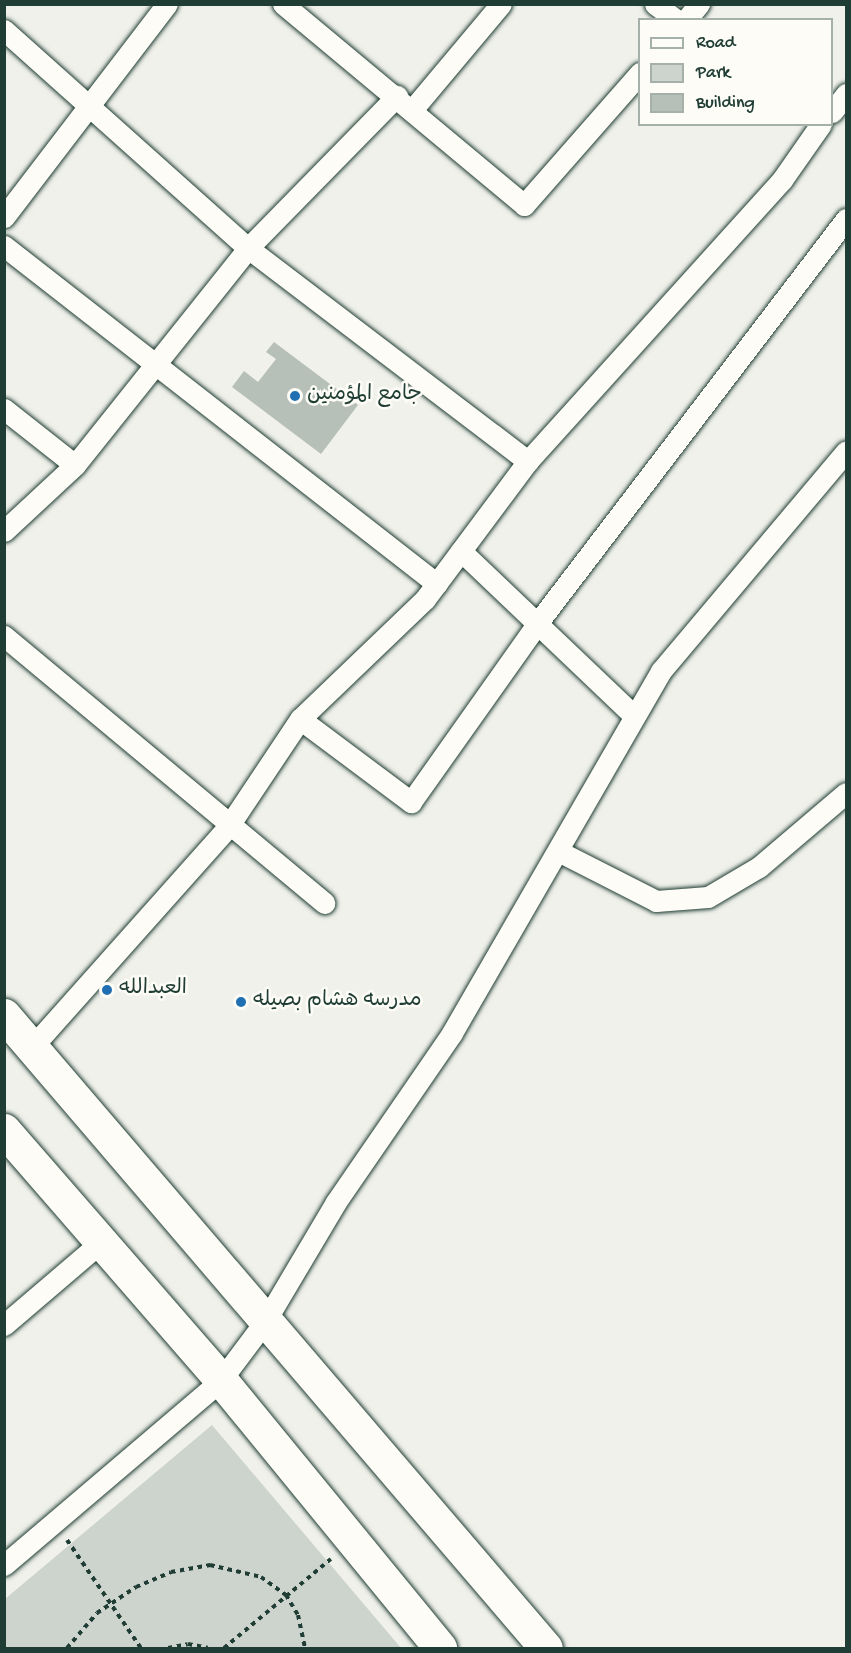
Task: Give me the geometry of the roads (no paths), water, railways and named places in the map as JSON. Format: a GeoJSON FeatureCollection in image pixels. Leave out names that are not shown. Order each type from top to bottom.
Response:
{"type":"FeatureCollection","features":[{"type":"Feature","properties":{"kind":"main road"},"geometry":{"type":"LineString","coordinates":[[4,1015],[546,1648]]}},
{"type":"Feature","properties":{"kind":"main road"},"geometry":{"type":"LineString","coordinates":[[4,1130],[221,1380],[351,1542],[440,1648]]}},
{"type":"Feature","properties":{"kind":"street"},"geometry":{"type":"LineString","coordinates":[[4,217],[92,107],[166,4]]}},
{"type":"Feature","properties":{"kind":"street"},"geometry":{"type":"LineString","coordinates":[[283,4],[524,205],[638,74]]}},
{"type":"Feature","properties":{"kind":"street"},"geometry":{"type":"LineString","coordinates":[[4,531],[75,465],[152,361],[248,248],[404,103],[501,4]]}},
{"type":"Feature","properties":{"kind":"street"},"geometry":{"type":"LineString","coordinates":[[655,4],[673,18]]}},
{"type":"Feature","properties":{"kind":"street"},"geometry":{"type":"LineString","coordinates":[[688,18],[699,4]]}},
{"type":"Feature","properties":{"kind":"street"},"geometry":{"type":"LineString","coordinates":[[4,30],[248,248],[528,461]]}},
{"type":"Feature","properties":{"kind":"street"},"geometry":{"type":"LineString","coordinates":[[833,110],[846,94]]}},
{"type":"Feature","properties":{"kind":"street"},"geometry":{"type":"LineString","coordinates":[[32,1047],[228,827],[300,718],[436,584],[528,461],[782,180],[816,126]]}},
{"type":"Feature","properties":{"kind":"street"},"geometry":{"type":"LineString","coordinates":[[300,718],[411,802],[539,621],[846,219]]}},
{"type":"Feature","properties":{"kind":"street"},"geometry":{"type":"LineString","coordinates":[[4,246],[436,584]]}},
{"type":"Feature","properties":{"kind":"street"},"geometry":{"type":"LineString","coordinates":[[4,409],[75,465]]}},
{"type":"Feature","properties":{"kind":"street"},"geometry":{"type":"LineString","coordinates":[[4,1565],[221,1380],[266,1320],[336,1202],[452,1033],[558,851],[633,715],[661,671],[846,451]]}},
{"type":"Feature","properties":{"kind":"street"},"geometry":{"type":"LineString","coordinates":[[461,551],[539,621],[633,715]]}},
{"type":"Feature","properties":{"kind":"street"},"geometry":{"type":"LineString","coordinates":[[4,636],[228,827],[324,903]]}},
{"type":"Feature","properties":{"kind":"street"},"geometry":{"type":"LineString","coordinates":[[558,851],[656,901],[708,897],[759,867],[846,793]]}},
{"type":"Feature","properties":{"kind":"street"},"geometry":{"type":"LineString","coordinates":[[4,1325],[100,1243]]}},
{"type":"Feature","properties":{"kind":"place","name":"جامع المؤمنين"},"geometry":{"type":"Point","coordinates":[295,396]}},
{"type":"Feature","properties":{"kind":"place","name":"العبدالله"},"geometry":{"type":"Point","coordinates":[107,990]}},
{"type":"Feature","properties":{"kind":"place","name":"مدرسه هشام بصيله"},"geometry":{"type":"Point","coordinates":[241,1002]}}]}
